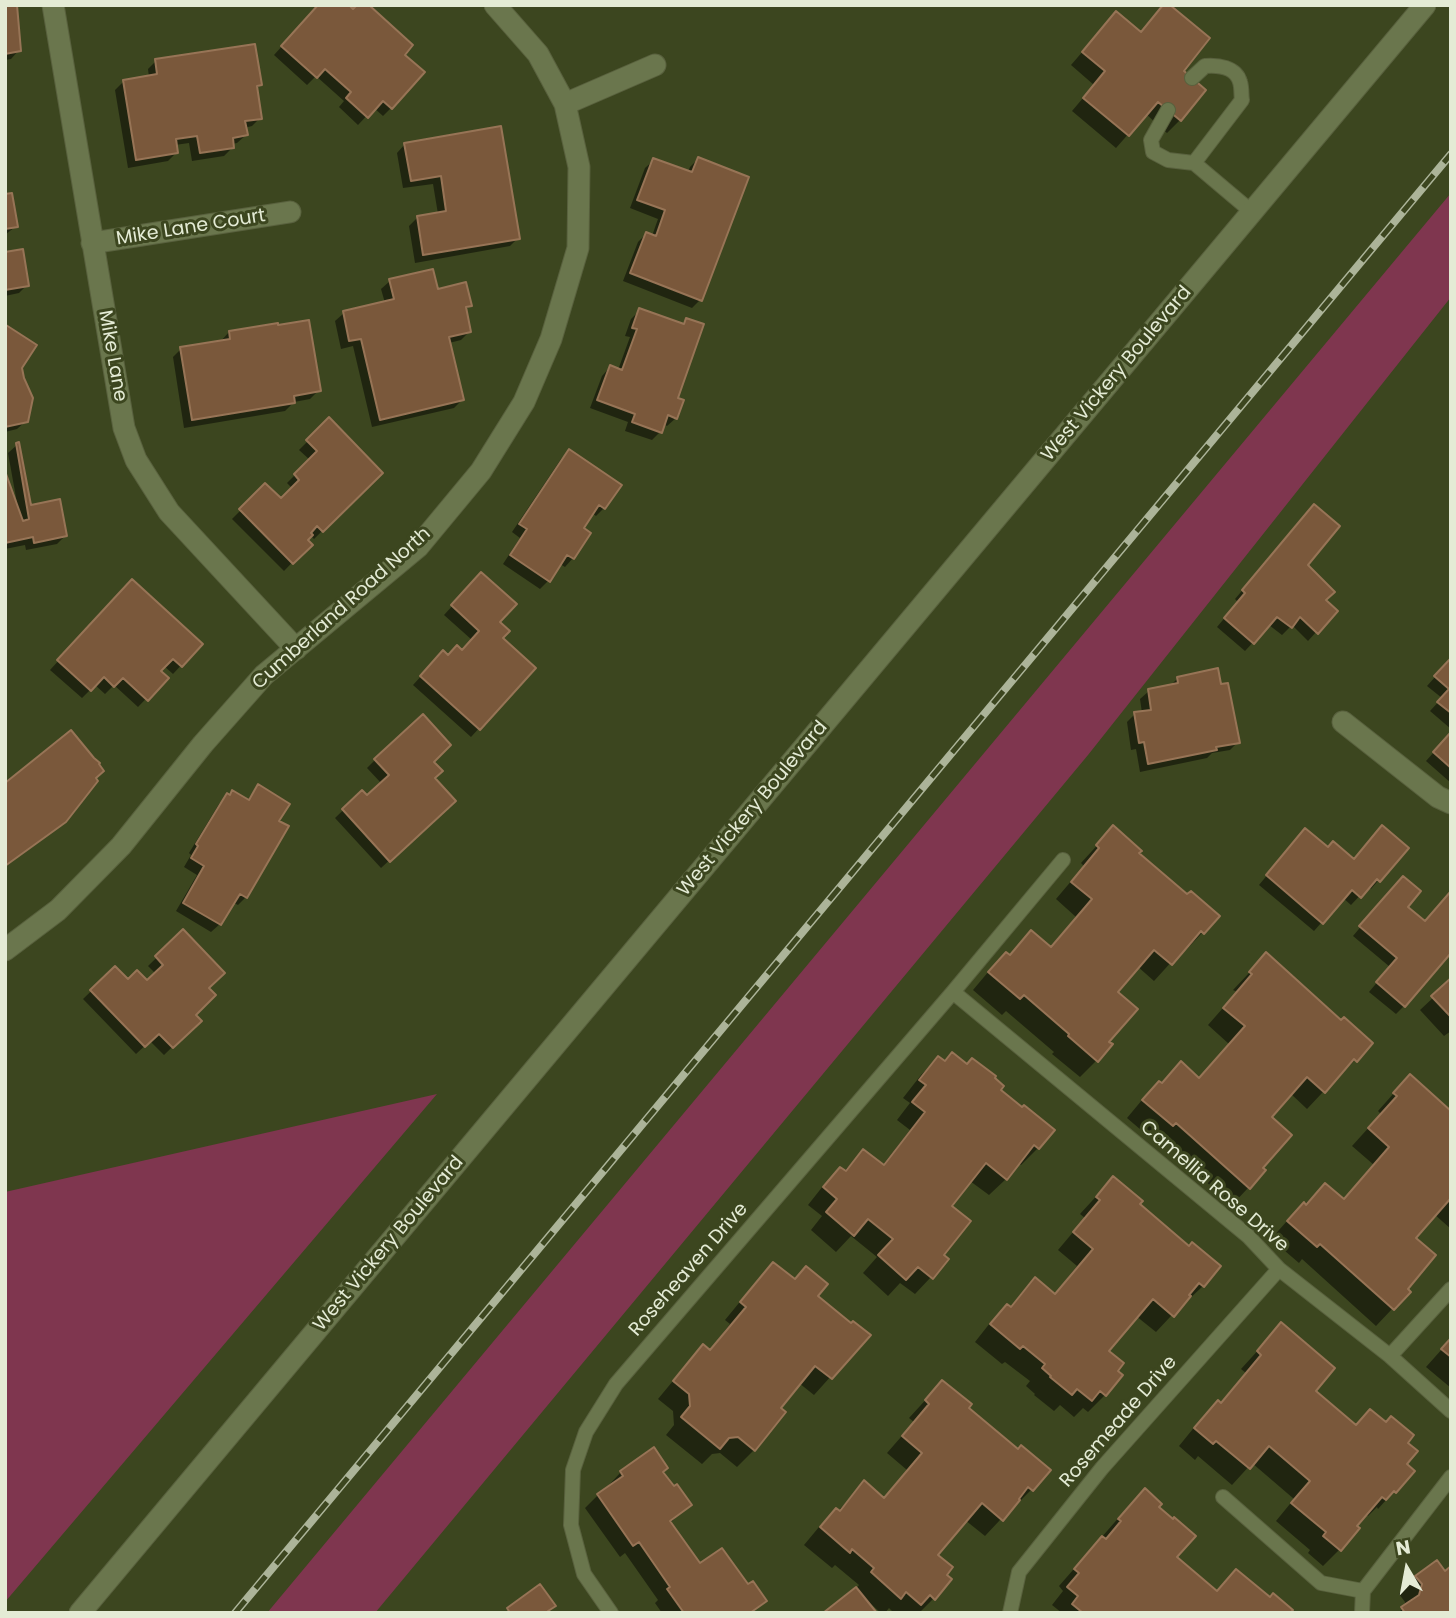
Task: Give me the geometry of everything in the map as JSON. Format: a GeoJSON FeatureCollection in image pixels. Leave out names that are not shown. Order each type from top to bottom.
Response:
{"type":"FeatureCollection","features":[{"type":"Feature","properties":{"kind":"street","name":"Mike Lane"},"geometry":{"type":"LineString","coordinates":[[52,5],[124,428],[136,460],[169,512],[296,649]]}},
{"type":"Feature","properties":{"kind":"street","name":"Cumberland Road North"},"geometry":{"type":"LineString","coordinates":[[5,950],[58,910],[121,846],[202,744],[264,675],[418,547],[481,471],[524,402],[551,339],[578,248],[579,167],[565,104],[538,54],[495,5]]}},
{"type":"Feature","properties":{"kind":"street","name":"West Vickery Boulevard"},"geometry":{"type":"LineString","coordinates":[[80,1613],[1425,5]]}},
{"type":"Feature","properties":{"kind":"street"},"geometry":{"type":"LineString","coordinates":[[565,104],[655,65]]}},
{"type":"Feature","properties":{"kind":"street","name":"Mike Lane Court"},"geometry":{"type":"LineString","coordinates":[[92,243],[290,212]]}},
{"type":"Feature","properties":{"kind":"street"},"geometry":{"type":"LineString","coordinates":[[1343,722],[1438,797],[1451,803]]}},
{"type":"Feature","properties":{"kind":"lane"},"geometry":{"type":"LineString","coordinates":[[1192,78],[1205,66],[1220,65],[1233,72],[1240,80],[1242,100],[1194,163]]}},
{"type":"Feature","properties":{"kind":"lane"},"geometry":{"type":"LineString","coordinates":[[1168,110],[1151,140],[1153,152],[1168,160],[1194,163],[1252,212]]}},
{"type":"Feature","properties":{"kind":"lane","name":"Roseheaven Drive"},"geometry":{"type":"LineString","coordinates":[[611,1613],[584,1574],[571,1525],[573,1470],[586,1432],[616,1384],[1063,860]]}},
{"type":"Feature","properties":{"kind":"lane","name":"Camellia Rose Drive"},"geometry":{"type":"LineString","coordinates":[[953,992],[1248,1236],[1279,1269],[1390,1356],[1451,1411]]}},
{"type":"Feature","properties":{"kind":"lane","name":"Rosemeade Drive"},"geometry":{"type":"LineString","coordinates":[[1010,1613],[1019,1572],[1102,1468],[1279,1269]]}},
{"type":"Feature","properties":{"kind":"lane"},"geometry":{"type":"LineString","coordinates":[[1390,1356],[1451,1289]]}},
{"type":"Feature","properties":{"kind":"lane"},"geometry":{"type":"LineString","coordinates":[[1362,1613],[1363,1591],[1451,1478]]}},
{"type":"Feature","properties":{"kind":"lane"},"geometry":{"type":"LineString","coordinates":[[1223,1497],[1321,1583],[1363,1591]]}},
{"type":"Feature","properties":{"kind":"shaded area"},"geometry":{"type":"Polygon","coordinates":[[[1451,193],[1451,297],[1088,755],[375,1613],[267,1613],[1451,193]]]}},
{"type":"Feature","properties":{"kind":"shaded area"},"geometry":{"type":"Polygon","coordinates":[[[437,1094],[5,1602],[5,1192],[437,1094]]]}},
{"type":"Feature","properties":{"kind":"building"},"geometry":{"type":"Polygon","coordinates":[[[5,5],[17,5],[21,51],[5,54],[5,5]]]}},
{"type":"Feature","properties":{"kind":"building"},"geometry":{"type":"Polygon","coordinates":[[[318,5],[349,5],[353,9],[357,5],[369,5],[413,45],[405,55],[425,72],[392,109],[383,101],[368,118],[346,98],[351,92],[325,69],[317,78],[281,46],[318,5]]]}},
{"type":"Feature","properties":{"kind":"building"},"geometry":{"type":"Polygon","coordinates":[[[1163,5],[1170,5],[1210,38],[1184,71],[1206,90],[1181,121],[1158,102],[1129,136],[1083,98],[1105,71],[1082,52],[1116,11],[1141,32],[1163,5]]]}},
{"type":"Feature","properties":{"kind":"building"},"geometry":{"type":"Polygon","coordinates":[[[255,44],[262,85],[257,86],[262,119],[245,121],[248,135],[233,138],[234,148],[200,153],[197,136],[176,139],[178,153],[136,160],[123,80],[157,74],[155,59],[255,44]]]}},
{"type":"Feature","properties":{"kind":"building"},"geometry":{"type":"Polygon","coordinates":[[[501,126],[520,239],[423,255],[417,216],[446,211],[441,176],[411,181],[404,143],[501,126]]]}},
{"type":"Feature","properties":{"kind":"building"},"geometry":{"type":"Polygon","coordinates":[[[698,157],[749,177],[702,301],[630,273],[646,232],[656,236],[665,210],[637,200],[653,158],[692,172],[698,157]]]}},
{"type":"Feature","properties":{"kind":"building"},"geometry":{"type":"Polygon","coordinates":[[[12,193],[18,227],[5,229],[5,194],[12,193]]]}},
{"type":"Feature","properties":{"kind":"building"},"geometry":{"type":"Polygon","coordinates":[[[23,249],[29,286],[5,290],[5,252],[23,249]]]}},
{"type":"Feature","properties":{"kind":"building"},"geometry":{"type":"Polygon","coordinates":[[[433,269],[438,289],[466,282],[472,306],[466,307],[471,332],[449,337],[464,400],[380,420],[361,339],[349,341],[343,311],[394,299],[389,279],[433,269]]]}},
{"type":"Feature","properties":{"kind":"building"},"geometry":{"type":"Polygon","coordinates":[[[639,308],[684,324],[686,318],[704,324],[678,398],[684,400],[677,419],[668,415],[662,433],[632,422],[635,414],[597,400],[610,365],[622,370],[637,329],[632,328],[639,308]]]}},
{"type":"Feature","properties":{"kind":"building"},"geometry":{"type":"Polygon","coordinates":[[[309,320],[321,391],[294,396],[295,403],[192,420],[180,347],[230,339],[229,331],[309,320]]]}},
{"type":"Feature","properties":{"kind":"building"},"geometry":{"type":"Polygon","coordinates":[[[6,325],[37,345],[22,368],[33,398],[28,422],[5,427],[6,325]]]}},
{"type":"Feature","properties":{"kind":"building"},"geometry":{"type":"Polygon","coordinates":[[[329,417],[383,473],[323,532],[317,526],[308,540],[313,545],[293,564],[239,509],[265,483],[281,498],[299,480],[294,474],[317,451],[306,440],[329,417]]]}},
{"type":"Feature","properties":{"kind":"building"},"geometry":{"type":"Polygon","coordinates":[[[19,442],[31,505],[60,499],[67,536],[34,543],[33,537],[5,543],[5,471],[23,521],[29,519],[16,443],[19,442]]]}},
{"type":"Feature","properties":{"kind":"building"},"geometry":{"type":"Polygon","coordinates":[[[569,449],[622,485],[605,509],[599,505],[584,528],[591,533],[574,559],[567,555],[550,582],[510,555],[527,529],[519,524],[569,449]]]}},
{"type":"Feature","properties":{"kind":"building"},"geometry":{"type":"Polygon","coordinates":[[[1314,504],[1340,526],[1308,565],[1335,592],[1326,600],[1338,611],[1318,634],[1300,617],[1292,628],[1277,617],[1254,644],[1224,618],[1245,593],[1242,590],[1314,504]]]}},
{"type":"Feature","properties":{"kind":"building"},"geometry":{"type":"Polygon","coordinates":[[[481,572],[517,604],[500,622],[510,631],[503,638],[536,668],[480,730],[420,676],[443,650],[448,655],[457,645],[462,650],[479,631],[451,605],[481,572]]]}},
{"type":"Feature","properties":{"kind":"building"},"geometry":{"type":"Polygon","coordinates":[[[132,579],[203,644],[182,667],[173,659],[161,671],[169,678],[148,701],[123,678],[114,687],[104,677],[91,691],[57,660],[132,579]]]}},
{"type":"Feature","properties":{"kind":"building"},"geometry":{"type":"Polygon","coordinates":[[[1451,658],[1451,713],[1437,702],[1449,689],[1434,676],[1451,658]]]}},
{"type":"Feature","properties":{"kind":"building"},"geometry":{"type":"Polygon","coordinates":[[[1218,668],[1221,684],[1228,683],[1240,743],[1148,764],[1144,742],[1139,743],[1134,712],[1151,710],[1148,689],[1178,683],[1177,677],[1218,668]]]}},
{"type":"Feature","properties":{"kind":"building"},"geometry":{"type":"Polygon","coordinates":[[[423,714],[451,745],[434,762],[443,771],[435,778],[456,801],[390,862],[342,809],[362,790],[367,795],[389,775],[374,759],[423,714]]]}},
{"type":"Feature","properties":{"kind":"building"},"geometry":{"type":"Polygon","coordinates":[[[71,730],[104,771],[96,778],[98,781],[66,822],[5,866],[5,783],[71,730]]]}},
{"type":"Feature","properties":{"kind":"building"},"geometry":{"type":"Polygon","coordinates":[[[1451,732],[1451,768],[1433,752],[1451,732]]]}},
{"type":"Feature","properties":{"kind":"building"},"geometry":{"type":"Polygon","coordinates":[[[258,784],[290,804],[279,821],[289,826],[247,898],[240,894],[221,925],[183,903],[204,866],[191,858],[198,846],[196,844],[227,793],[230,795],[232,790],[249,800],[258,784]]]}},
{"type":"Feature","properties":{"kind":"building"},"geometry":{"type":"Polygon","coordinates":[[[1113,825],[1142,851],[1139,853],[1187,894],[1191,891],[1220,916],[1204,934],[1201,931],[1172,965],[1154,950],[1118,992],[1138,1009],[1109,1042],[1113,1044],[1098,1062],[1024,995],[1020,999],[988,972],[1006,952],[1010,955],[1031,930],[1051,947],[1092,899],[1071,882],[1099,848],[1096,845],[1113,825]]]}},
{"type":"Feature","properties":{"kind":"building"},"geometry":{"type":"Polygon","coordinates":[[[1382,825],[1409,848],[1380,882],[1377,879],[1361,898],[1352,890],[1323,924],[1266,875],[1305,828],[1328,847],[1333,841],[1354,859],[1382,825]]]}},
{"type":"Feature","properties":{"kind":"building"},"geometry":{"type":"Polygon","coordinates":[[[1403,876],[1421,891],[1408,907],[1425,921],[1451,891],[1451,953],[1405,1007],[1376,982],[1397,958],[1359,926],[1403,876]]]}},
{"type":"Feature","properties":{"kind":"building"},"geometry":{"type":"Polygon","coordinates":[[[183,929],[225,973],[209,988],[216,995],[196,1015],[202,1021],[173,1048],[159,1034],[145,1047],[90,990],[115,966],[128,979],[137,970],[147,980],[163,965],[155,956],[183,929]]]}},
{"type":"Feature","properties":{"kind":"building"},"geometry":{"type":"Polygon","coordinates":[[[1266,952],[1341,1020],[1344,1017],[1373,1043],[1357,1062],[1354,1059],[1325,1093],[1307,1077],[1272,1117],[1292,1135],[1263,1168],[1266,1170],[1250,1189],[1176,1123],[1173,1126],[1142,1100],[1159,1081],[1162,1083],[1181,1061],[1199,1078],[1245,1026],[1223,1008],[1252,974],[1249,972],[1266,952]]]}},
{"type":"Feature","properties":{"kind":"building"},"geometry":{"type":"Polygon","coordinates":[[[1451,978],[1451,1017],[1431,996],[1451,978]]]}},
{"type":"Feature","properties":{"kind":"building"},"geometry":{"type":"Polygon","coordinates":[[[952,1052],[967,1064],[972,1058],[996,1076],[1004,1086],[1001,1090],[1055,1130],[1039,1149],[1034,1145],[1007,1180],[986,1163],[952,1206],[971,1221],[944,1255],[949,1259],[933,1279],[918,1267],[906,1280],[878,1255],[893,1239],[868,1219],[854,1236],[826,1212],[837,1199],[823,1187],[840,1167],[846,1171],[863,1149],[884,1165],[925,1112],[912,1102],[926,1085],[919,1080],[938,1056],[945,1061],[952,1052]]]}},
{"type":"Feature","properties":{"kind":"building"},"geometry":{"type":"Polygon","coordinates":[[[1410,1074],[1451,1111],[1451,1198],[1416,1238],[1436,1255],[1408,1289],[1411,1292],[1394,1310],[1320,1244],[1317,1247],[1287,1221],[1304,1202],[1306,1205],[1325,1183],[1344,1199],[1389,1147],[1368,1128],[1397,1096],[1393,1093],[1410,1074]]]}},
{"type":"Feature","properties":{"kind":"building"},"geometry":{"type":"Polygon","coordinates":[[[1113,1176],[1143,1201],[1140,1204],[1189,1246],[1192,1242],[1221,1266],[1204,1287],[1199,1283],[1174,1317],[1153,1299],[1109,1351],[1124,1363],[1118,1371],[1123,1375],[1106,1396],[1100,1391],[1092,1401],[1077,1389],[1072,1395],[1042,1368],[1045,1364],[1023,1346],[1020,1349],[990,1324],[1007,1304],[1011,1307],[1035,1277],[1055,1294],[1093,1249],[1073,1232],[1100,1200],[1096,1197],[1113,1176]]]}},
{"type":"Feature","properties":{"kind":"building"},"geometry":{"type":"Polygon","coordinates":[[[773,1262],[795,1279],[806,1266],[828,1284],[818,1296],[851,1323],[853,1321],[871,1335],[832,1379],[815,1366],[781,1408],[786,1412],[755,1451],[738,1437],[729,1438],[720,1449],[681,1417],[690,1406],[689,1394],[673,1381],[703,1344],[710,1350],[746,1307],[740,1302],[773,1262]]]}},
{"type":"Feature","properties":{"kind":"building"},"geometry":{"type":"Polygon","coordinates":[[[1281,1322],[1335,1368],[1316,1391],[1356,1425],[1370,1409],[1386,1422],[1391,1416],[1414,1435],[1408,1443],[1418,1451],[1407,1464],[1415,1471],[1396,1493],[1394,1491],[1386,1500],[1382,1497],[1357,1526],[1360,1528],[1341,1551],[1323,1536],[1326,1532],[1291,1503],[1310,1481],[1269,1446],[1250,1469],[1216,1441],[1213,1444],[1194,1428],[1218,1400],[1221,1403],[1261,1355],[1257,1351],[1281,1322]]]}},
{"type":"Feature","properties":{"kind":"building"},"geometry":{"type":"Polygon","coordinates":[[[1451,1338],[1451,1357],[1441,1349],[1451,1338]]]}},
{"type":"Feature","properties":{"kind":"building"},"geometry":{"type":"Polygon","coordinates":[[[942,1380],[972,1404],[969,1408],[1018,1449],[1021,1445],[1051,1470],[1033,1491],[1028,1487],[1003,1521],[982,1503],[938,1555],[953,1567],[947,1575],[952,1579],[935,1600],[930,1595],[921,1605],[906,1592],[901,1599],[871,1572],[874,1568],[852,1549],[850,1553],[820,1527],[836,1508],[840,1511],[864,1480],[884,1498],[922,1453],[902,1436],[929,1404],[925,1400],[942,1380]]]}},
{"type":"Feature","properties":{"kind":"building"},"geometry":{"type":"Polygon","coordinates":[[[654,1447],[668,1468],[663,1472],[674,1486],[677,1484],[692,1505],[670,1521],[700,1563],[722,1548],[748,1584],[753,1581],[767,1601],[750,1613],[684,1613],[639,1542],[633,1546],[597,1494],[623,1476],[620,1471],[654,1447]]]}},
{"type":"Feature","properties":{"kind":"building"},"geometry":{"type":"Polygon","coordinates":[[[1145,1488],[1162,1504],[1159,1507],[1196,1536],[1177,1557],[1217,1591],[1236,1569],[1270,1597],[1273,1593],[1293,1610],[1290,1613],[1083,1613],[1072,1604],[1078,1596],[1067,1587],[1079,1573],[1074,1569],[1102,1536],[1106,1539],[1121,1521],[1118,1519],[1145,1488]]]}},
{"type":"Feature","properties":{"kind":"building"},"geometry":{"type":"Polygon","coordinates":[[[1437,1560],[1445,1571],[1451,1566],[1451,1613],[1405,1613],[1401,1607],[1419,1595],[1422,1584],[1415,1576],[1437,1560]]]}},
{"type":"Feature","properties":{"kind":"building"},"geometry":{"type":"Polygon","coordinates":[[[540,1584],[556,1606],[548,1611],[549,1613],[510,1613],[507,1608],[540,1584]]]}},
{"type":"Feature","properties":{"kind":"building"},"geometry":{"type":"Polygon","coordinates":[[[856,1587],[877,1613],[823,1613],[856,1587]]]}},
{"type":"Feature","properties":{"kind":"railway"},"geometry":{"type":"LineString","coordinates":[[235,1613],[1451,154]]}}]}
